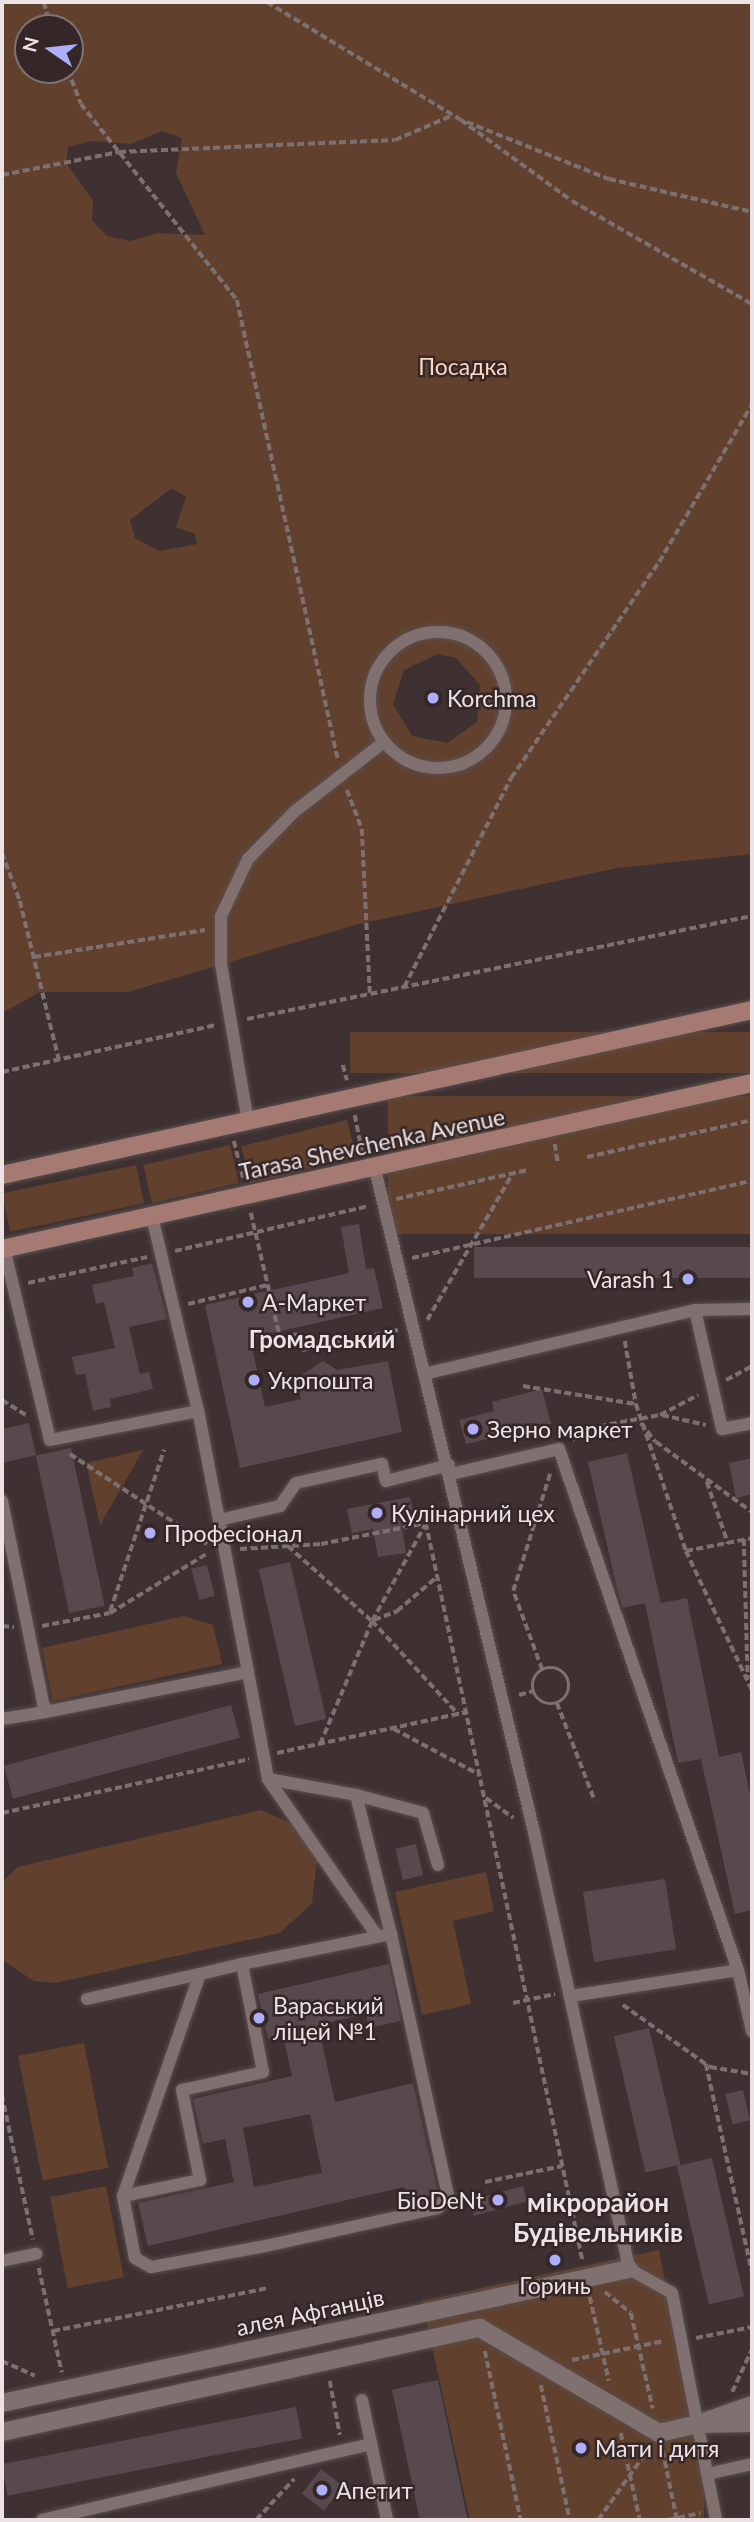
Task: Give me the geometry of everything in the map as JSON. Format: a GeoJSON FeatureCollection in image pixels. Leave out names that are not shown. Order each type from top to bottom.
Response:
{"type":"FeatureCollection","features":[{"type":"Feature","properties":{"kind":"main road","name":"Tarasa Shevchenka Avenue"},"geometry":{"type":"LineString","coordinates":[[2,1175],[752,1010]]}},
{"type":"Feature","properties":{"kind":"main road","name":"Tarasa Shevchenka Avenue"},"geometry":{"type":"LineString","coordinates":[[3,1249],[752,1083]]}},
{"type":"Feature","properties":{"kind":"street","name":"алея Афганців"},"geometry":{"type":"LineString","coordinates":[[2,2403],[629,2269]]}},
{"type":"Feature","properties":{"kind":"street"},"geometry":{"type":"LineString","coordinates":[[2,2432],[480,2328],[659,2433],[698,2424],[752,2423]]}},
{"type":"Feature","properties":{"kind":"street"},"geometry":{"type":"LineString","coordinates":[[698,2424],[722,2411],[752,2406]]}},
{"type":"Feature","properties":{"kind":"lane"},"geometry":{"type":"LineString","coordinates":[[438,631],[484,649],[500,669],[505,719],[475,758],[426,768],[384,742],[370,694],[392,650],[438,631]]}},
{"type":"Feature","properties":{"kind":"lane"},"geometry":{"type":"LineString","coordinates":[[239,1124],[221,927],[248,859],[341,775],[384,742]]}},
{"type":"Feature","properties":{"kind":"lane"},"geometry":{"type":"LineString","coordinates":[[375,1168],[397,1261],[406,1328],[424,1374],[450,1470],[571,1996],[629,2269],[672,2293],[715,2515]]}},
{"type":"Feature","properties":{"kind":"lane"},"geometry":{"type":"LineString","coordinates":[[152,1217],[198,1411],[268,1779],[377,1936]]}},
{"type":"Feature","properties":{"kind":"lane"},"geometry":{"type":"LineString","coordinates":[[3,1249],[50,1440],[198,1411]]}},
{"type":"Feature","properties":{"kind":"lane"},"geometry":{"type":"LineString","coordinates":[[424,1374],[695,1310],[752,1309]]}},
{"type":"Feature","properties":{"kind":"lane"},"geometry":{"type":"LineString","coordinates":[[695,1310],[722,1429],[752,1423]]}},
{"type":"Feature","properties":{"kind":"lane"},"geometry":{"type":"LineString","coordinates":[[219,1520],[281,1506],[296,1483],[382,1464],[386,1480],[559,1449],[738,1970],[752,2031]]}},
{"type":"Feature","properties":{"kind":"lane"},"geometry":{"type":"LineString","coordinates":[[2,1501],[46,1712]]}},
{"type":"Feature","properties":{"kind":"lane"},"geometry":{"type":"LineString","coordinates":[[2,1718],[46,1712],[248,1672]]}},
{"type":"Feature","properties":{"kind":"lane"},"geometry":{"type":"LineString","coordinates":[[268,1779],[356,1795],[423,1813],[438,1865]]}},
{"type":"Feature","properties":{"kind":"lane"},"geometry":{"type":"LineString","coordinates":[[200,1974],[123,2196],[135,2258],[151,2267],[438,2208],[448,2191],[391,1934],[356,1795]]}},
{"type":"Feature","properties":{"kind":"lane"},"geometry":{"type":"LineString","coordinates":[[87,1998],[391,1934]]}},
{"type":"Feature","properties":{"kind":"lane"},"geometry":{"type":"LineString","coordinates":[[160,2095],[263,2072],[243,1964]]}},
{"type":"Feature","properties":{"kind":"lane"},"geometry":{"type":"LineString","coordinates":[[571,1996],[738,1970]]}},
{"type":"Feature","properties":{"kind":"lane"},"geometry":{"type":"LineString","coordinates":[[123,2196],[200,2180],[182,2090]]}},
{"type":"Feature","properties":{"kind":"lane"},"geometry":{"type":"LineString","coordinates":[[2,2261],[36,2254]]}},
{"type":"Feature","properties":{"kind":"lane"},"geometry":{"type":"LineString","coordinates":[[362,2400],[387,2520]]}},
{"type":"Feature","properties":{"kind":"lane"},"geometry":{"type":"LineString","coordinates":[[42,2520],[371,2444]]}},
{"type":"Feature","properties":{"kind":"lane"},"geometry":{"type":"LineString","coordinates":[[707,2474],[752,2464]]}},
{"type":"Feature","properties":{"kind":"path"},"geometry":{"type":"LineString","coordinates":[[267,2],[461,120],[572,201],[752,304]]}},
{"type":"Feature","properties":{"kind":"path"},"geometry":{"type":"LineString","coordinates":[[73,84],[81,104],[237,300],[341,775],[362,829],[370,993]]}},
{"type":"Feature","properties":{"kind":"path"},"geometry":{"type":"LineString","coordinates":[[2,175],[119,152],[395,140],[453,115]]}},
{"type":"Feature","properties":{"kind":"path"},"geometry":{"type":"LineString","coordinates":[[461,120],[609,179],[752,212]]}},
{"type":"Feature","properties":{"kind":"path"},"geometry":{"type":"LineString","coordinates":[[404,987],[511,778],[659,562],[752,404]]}},
{"type":"Feature","properties":{"kind":"path"},"geometry":{"type":"LineString","coordinates":[[2,853],[34,957],[59,1060]]}},
{"type":"Feature","properties":{"kind":"path"},"geometry":{"type":"LineString","coordinates":[[2,1072],[229,1022],[752,916]]}},
{"type":"Feature","properties":{"kind":"path"},"geometry":{"type":"LineString","coordinates":[[34,957],[221,927]]}},
{"type":"Feature","properties":{"kind":"path"},"geometry":{"type":"LineString","coordinates":[[587,1157],[752,1120]]}},
{"type":"Feature","properties":{"kind":"path"},"geometry":{"type":"LineString","coordinates":[[239,1124],[247,1196],[280,1337],[298,1334],[302,1350],[425,1324],[513,1173]]}},
{"type":"Feature","properties":{"kind":"path"},"geometry":{"type":"LineString","coordinates":[[383,1202],[528,1170]]}},
{"type":"Feature","properties":{"kind":"path"},"geometry":{"type":"LineString","coordinates":[[397,1261],[752,1181]]}},
{"type":"Feature","properties":{"kind":"path"},"geometry":{"type":"LineString","coordinates":[[13,1286],[373,1205],[376,1218]]}},
{"type":"Feature","properties":{"kind":"path"},"geometry":{"type":"LineString","coordinates":[[174,1308],[268,1285]]}},
{"type":"Feature","properties":{"kind":"path"},"geometry":{"type":"LineString","coordinates":[[397,1317],[406,1328]]}},
{"type":"Feature","properties":{"kind":"path"},"geometry":{"type":"LineString","coordinates":[[622,1327],[638,1419],[685,1551],[752,1690]]}},
{"type":"Feature","properties":{"kind":"path"},"geometry":{"type":"LineString","coordinates":[[402,1342],[406,1328]]}},
{"type":"Feature","properties":{"kind":"path"},"geometry":{"type":"LineString","coordinates":[[542,1670],[553,1668],[567,1678],[566,1695],[557,1703],[540,1701],[533,1691],[542,1670],[513,1591],[514,1569],[559,1449],[589,1428],[660,1415],[752,1366]]}},
{"type":"Feature","properties":{"kind":"path"},"geometry":{"type":"LineString","coordinates":[[523,1386],[636,1404]]}},
{"type":"Feature","properties":{"kind":"path"},"geometry":{"type":"LineString","coordinates":[[660,1415],[722,1429]]}},
{"type":"Feature","properties":{"kind":"path"},"geometry":{"type":"LineString","coordinates":[[638,1419],[656,1442],[752,1512]]}},
{"type":"Feature","properties":{"kind":"path"},"geometry":{"type":"LineString","coordinates":[[50,1440],[195,1539],[225,1550]]}},
{"type":"Feature","properties":{"kind":"path"},"geometry":{"type":"LineString","coordinates":[[110,1613],[164,1450]]}},
{"type":"Feature","properties":{"kind":"path"},"geometry":{"type":"LineString","coordinates":[[706,1480],[727,1543]]}},
{"type":"Feature","properties":{"kind":"path"},"geometry":{"type":"LineString","coordinates":[[320,1744],[372,1621],[426,1523],[443,1519],[440,1506]]}},
{"type":"Feature","properties":{"kind":"path"},"geometry":{"type":"LineString","coordinates":[[426,1523],[586,2278],[631,2313],[677,2519]]}},
{"type":"Feature","properties":{"kind":"path"},"geometry":{"type":"LineString","coordinates":[[685,1551],[752,1538]]}},
{"type":"Feature","properties":{"kind":"path"},"geometry":{"type":"LineString","coordinates":[[744,1539],[748,1681]]}},
{"type":"Feature","properties":{"kind":"path"},"geometry":{"type":"LineString","coordinates":[[288,1546],[372,1621],[458,1714]]}},
{"type":"Feature","properties":{"kind":"path"},"geometry":{"type":"LineString","coordinates":[[372,1621],[397,1611],[438,1576]]}},
{"type":"Feature","properties":{"kind":"path"},"geometry":{"type":"LineString","coordinates":[[557,1703],[595,1801]]}},
{"type":"Feature","properties":{"kind":"path"},"geometry":{"type":"LineString","coordinates":[[2,1813],[467,1712]]}},
{"type":"Feature","properties":{"kind":"path"},"geometry":{"type":"LineString","coordinates":[[392,1728],[480,1775]]}},
{"type":"Feature","properties":{"kind":"path"},"geometry":{"type":"LineString","coordinates":[[484,1797],[534,1832]]}},
{"type":"Feature","properties":{"kind":"path"},"geometry":{"type":"LineString","coordinates":[[605,1992],[706,2064],[752,2074]]}},
{"type":"Feature","properties":{"kind":"path"},"geometry":{"type":"LineString","coordinates":[[513,2003],[571,1996]]}},
{"type":"Feature","properties":{"kind":"path"},"geometry":{"type":"LineString","coordinates":[[706,2064],[752,2270]]}},
{"type":"Feature","properties":{"kind":"path"},"geometry":{"type":"LineString","coordinates":[[485,2182],[562,2166]]}},
{"type":"Feature","properties":{"kind":"path"},"geometry":{"type":"LineString","coordinates":[[52,2331],[269,2288]]}},
{"type":"Feature","properties":{"kind":"path"},"geometry":{"type":"LineString","coordinates":[[570,2520],[541,2363],[680,2337],[752,2327]]}},
{"type":"Feature","properties":{"kind":"path"},"geometry":{"type":"LineString","coordinates":[[480,2328],[521,2520]]}},
{"type":"Feature","properties":{"kind":"path"},"geometry":{"type":"LineString","coordinates":[[722,2411],[752,2349]]}},
{"type":"Feature","properties":{"kind":"path"},"geometry":{"type":"LineString","coordinates":[[327,2361],[343,2450]]}},
{"type":"Feature","properties":{"kind":"path"},"geometry":{"type":"LineString","coordinates":[[598,2520],[659,2433]]}},
{"type":"Feature","properties":{"kind":"path"},"geometry":{"type":"LineString","coordinates":[[256,2520],[314,2457]]}},
{"type":"Feature","properties":{"kind":"path"},"geometry":{"type":"LineString","coordinates":[[668,2520],[715,2515]]}},
{"type":"Feature","properties":{"kind":"green space","name":"Посадка"},"geometry":{"type":"Polygon","coordinates":[[[2,2],[752,2],[752,854],[617,868],[355,925],[128,992],[40,992],[2,1013],[2,2]],[[162,131],[131,144],[92,141],[68,147],[66,163],[93,200],[92,220],[107,236],[130,241],[158,233],[205,235],[176,173],[182,138],[162,131]],[[172,488],[130,520],[135,538],[159,551],[197,544],[195,534],[176,527],[186,497],[172,488]],[[438,654],[404,670],[393,704],[412,736],[447,743],[477,722],[480,685],[456,658],[438,654]]]}},
{"type":"Feature","properties":{"kind":"green space"},"geometry":{"type":"Polygon","coordinates":[[[350,1032],[752,1032],[752,1073],[350,1073],[350,1032]]]}},
{"type":"Feature","properties":{"kind":"green space"},"geometry":{"type":"Polygon","coordinates":[[[388,1096],[752,1096],[752,1234],[388,1234],[388,1096]]]}},
{"type":"Feature","properties":{"kind":"green space"},"geometry":{"type":"Polygon","coordinates":[[[347,1120],[356,1157],[250,1183],[241,1146],[347,1120]]]}},
{"type":"Feature","properties":{"kind":"green space"},"geometry":{"type":"Polygon","coordinates":[[[230,1145],[239,1183],[152,1203],[143,1165],[230,1145]]]}},
{"type":"Feature","properties":{"kind":"green space"},"geometry":{"type":"Polygon","coordinates":[[[136,1165],[144,1203],[10,1232],[2,1193],[136,1165]]]}},
{"type":"Feature","properties":{"kind":"green space"},"geometry":{"type":"Polygon","coordinates":[[[143,1450],[100,1525],[86,1463],[143,1450]]]}},
{"type":"Feature","properties":{"kind":"green space"},"geometry":{"type":"Polygon","coordinates":[[[184,1616],[213,1625],[222,1664],[53,1701],[42,1648],[184,1616]]]}},
{"type":"Feature","properties":{"kind":"green space"},"geometry":{"type":"Polygon","coordinates":[[[261,1810],[297,1826],[317,1859],[312,1903],[280,1933],[55,1983],[34,1981],[2,1960],[2,1882],[18,1867],[261,1810]]]}},
{"type":"Feature","properties":{"kind":"green space"},"geometry":{"type":"Polygon","coordinates":[[[486,1872],[494,1911],[453,1921],[471,2004],[422,2015],[395,1892],[486,1872]]]}},
{"type":"Feature","properties":{"kind":"green space"},"geometry":{"type":"Polygon","coordinates":[[[84,2043],[108,2168],[42,2180],[18,2056],[84,2043]]]}},
{"type":"Feature","properties":{"kind":"green space"},"geometry":{"type":"Polygon","coordinates":[[[106,2186],[124,2277],[68,2288],[50,2197],[106,2186]]]}},
{"type":"Feature","properties":{"kind":"green space"},"geometry":{"type":"Polygon","coordinates":[[[659,2250],[704,2487],[704,2520],[470,2520],[422,2301],[659,2250]]]}},
{"type":"Feature","properties":{"kind":"building"},"geometry":{"type":"Polygon","coordinates":[[[359,1224],[366,1269],[374,1268],[383,1308],[250,1338],[265,1407],[301,1399],[296,1379],[323,1361],[337,1370],[388,1361],[402,1432],[240,1468],[205,1305],[349,1273],[341,1227],[359,1224]]]}},
{"type":"Feature","properties":{"kind":"building"},"geometry":{"type":"Polygon","coordinates":[[[474,1247],[752,1247],[752,1278],[474,1278],[474,1247]]]}},
{"type":"Feature","properties":{"kind":"building"},"geometry":{"type":"Polygon","coordinates":[[[152,1263],[167,1319],[129,1327],[140,1374],[149,1372],[153,1389],[110,1399],[111,1407],[93,1411],[85,1374],[76,1375],[72,1357],[115,1348],[104,1302],[96,1304],[92,1285],[134,1276],[132,1268],[152,1263]]]}},
{"type":"Feature","properties":{"kind":"building"},"geometry":{"type":"Polygon","coordinates":[[[542,1389],[551,1424],[466,1444],[459,1420],[494,1411],[492,1402],[542,1389]]]}},
{"type":"Feature","properties":{"kind":"building"},"geometry":{"type":"Polygon","coordinates":[[[29,1423],[36,1455],[2,1463],[2,1429],[29,1423]]]}},
{"type":"Feature","properties":{"kind":"building"},"geometry":{"type":"Polygon","coordinates":[[[71,1448],[104,1605],[69,1613],[36,1455],[71,1448]]]}},
{"type":"Feature","properties":{"kind":"building"},"geometry":{"type":"Polygon","coordinates":[[[627,1453],[661,1603],[687,1598],[719,1757],[741,1752],[752,1804],[752,1910],[735,1914],[701,1759],[678,1763],[645,1603],[623,1608],[618,1593],[588,1462],[627,1453]]]}},
{"type":"Feature","properties":{"kind":"building"},"geometry":{"type":"Polygon","coordinates":[[[752,1458],[752,1494],[736,1498],[729,1463],[752,1458]]]}},
{"type":"Feature","properties":{"kind":"building"},"geometry":{"type":"Polygon","coordinates":[[[410,1497],[415,1519],[401,1521],[406,1553],[378,1557],[373,1529],[352,1533],[347,1509],[410,1497]]]}},
{"type":"Feature","properties":{"kind":"building"},"geometry":{"type":"Polygon","coordinates":[[[290,1562],[326,1719],[295,1726],[259,1569],[290,1562]]]}},
{"type":"Feature","properties":{"kind":"building"},"geometry":{"type":"Polygon","coordinates":[[[207,1565],[215,1596],[199,1600],[191,1569],[207,1565]]]}},
{"type":"Feature","properties":{"kind":"building"},"geometry":{"type":"Polygon","coordinates":[[[231,1705],[240,1738],[13,1799],[4,1766],[231,1705]]]}},
{"type":"Feature","properties":{"kind":"building"},"geometry":{"type":"Polygon","coordinates":[[[416,1844],[423,1875],[403,1880],[396,1849],[416,1844]]]}},
{"type":"Feature","properties":{"kind":"building"},"geometry":{"type":"Polygon","coordinates":[[[665,1879],[676,1949],[594,1962],[583,1892],[665,1879]]]}},
{"type":"Feature","properties":{"kind":"building"},"geometry":{"type":"Polygon","coordinates":[[[389,1964],[401,2021],[369,2028],[366,2014],[318,2025],[335,2102],[413,2083],[438,2193],[433,2200],[408,2206],[404,2187],[148,2246],[138,2203],[234,2182],[225,2139],[203,2144],[193,2099],[292,2076],[283,2036],[268,2039],[258,1994],[389,1964]],[[310,2114],[243,2128],[254,2187],[322,2173],[310,2114]]]}},
{"type":"Feature","properties":{"kind":"building"},"geometry":{"type":"Polygon","coordinates":[[[649,2028],[680,2164],[645,2173],[614,2036],[649,2028]]]}},
{"type":"Feature","properties":{"kind":"building"},"geometry":{"type":"Polygon","coordinates":[[[743,2090],[750,2120],[732,2124],[725,2094],[743,2090]]]}},
{"type":"Feature","properties":{"kind":"building"},"geometry":{"type":"Polygon","coordinates":[[[712,2158],[744,2296],[709,2304],[677,2166],[712,2158]]]}},
{"type":"Feature","properties":{"kind":"building","name":"БіоDeNt"},"geometry":{"type":"Polygon","coordinates":[[[523,2186],[527,2201],[474,2216],[470,2200],[523,2186]]]}},
{"type":"Feature","properties":{"kind":"building"},"geometry":{"type":"Polygon","coordinates":[[[438,2380],[468,2520],[420,2520],[392,2390],[438,2380]]]}},
{"type":"Feature","properties":{"kind":"building"},"geometry":{"type":"Polygon","coordinates":[[[296,2407],[302,2438],[8,2496],[2,2464],[296,2407]]]}},
{"type":"Feature","properties":{"kind":"building","name":"Апетит"},"geometry":{"type":"Polygon","coordinates":[[[321,2469],[343,2486],[324,2511],[302,2493],[321,2469]]]}},
{"type":"Feature","properties":{"kind":"place","name":"Korchma"},"geometry":{"type":"Point","coordinates":[433,698]}},
{"type":"Feature","properties":{"kind":"place","name":"Varash 1"},"geometry":{"type":"Point","coordinates":[688,1279]}},
{"type":"Feature","properties":{"kind":"place","name":"А-Маркет"},"geometry":{"type":"Point","coordinates":[248,1302]}},
{"type":"Feature","properties":{"kind":"place","name":"Укрпошта"},"geometry":{"type":"Point","coordinates":[254,1380]}},
{"type":"Feature","properties":{"kind":"place","name":"Зерно маркет"},"geometry":{"type":"Point","coordinates":[473,1429]}},
{"type":"Feature","properties":{"kind":"place","name":"Кулінарний цех"},"geometry":{"type":"Point","coordinates":[377,1513]}},
{"type":"Feature","properties":{"kind":"place","name":"Професіонал"},"geometry":{"type":"Point","coordinates":[150,1533]}},
{"type":"Feature","properties":{"kind":"place","name":"Вараський ліцей №1"},"geometry":{"type":"Point","coordinates":[259,2018]}},
{"type":"Feature","properties":{"kind":"place","name":"БіоDeNt"},"geometry":{"type":"Point","coordinates":[498,2200]}},
{"type":"Feature","properties":{"kind":"place","name":"Горинь"},"geometry":{"type":"Point","coordinates":[555,2260]}},
{"type":"Feature","properties":{"kind":"place","name":"Мати і дитя"},"geometry":{"type":"Point","coordinates":[581,2448]}},
{"type":"Feature","properties":{"kind":"place","name":"Апетит"},"geometry":{"type":"Point","coordinates":[322,2490]}},
{"type":"Feature","properties":{"kind":"district","name":"Громадський"},"geometry":{"type":"Point","coordinates":[322,1339]}},
{"type":"Feature","properties":{"kind":"district","name":"мікрорайон Будівельників"},"geometry":{"type":"Point","coordinates":[598,2218]}}]}
